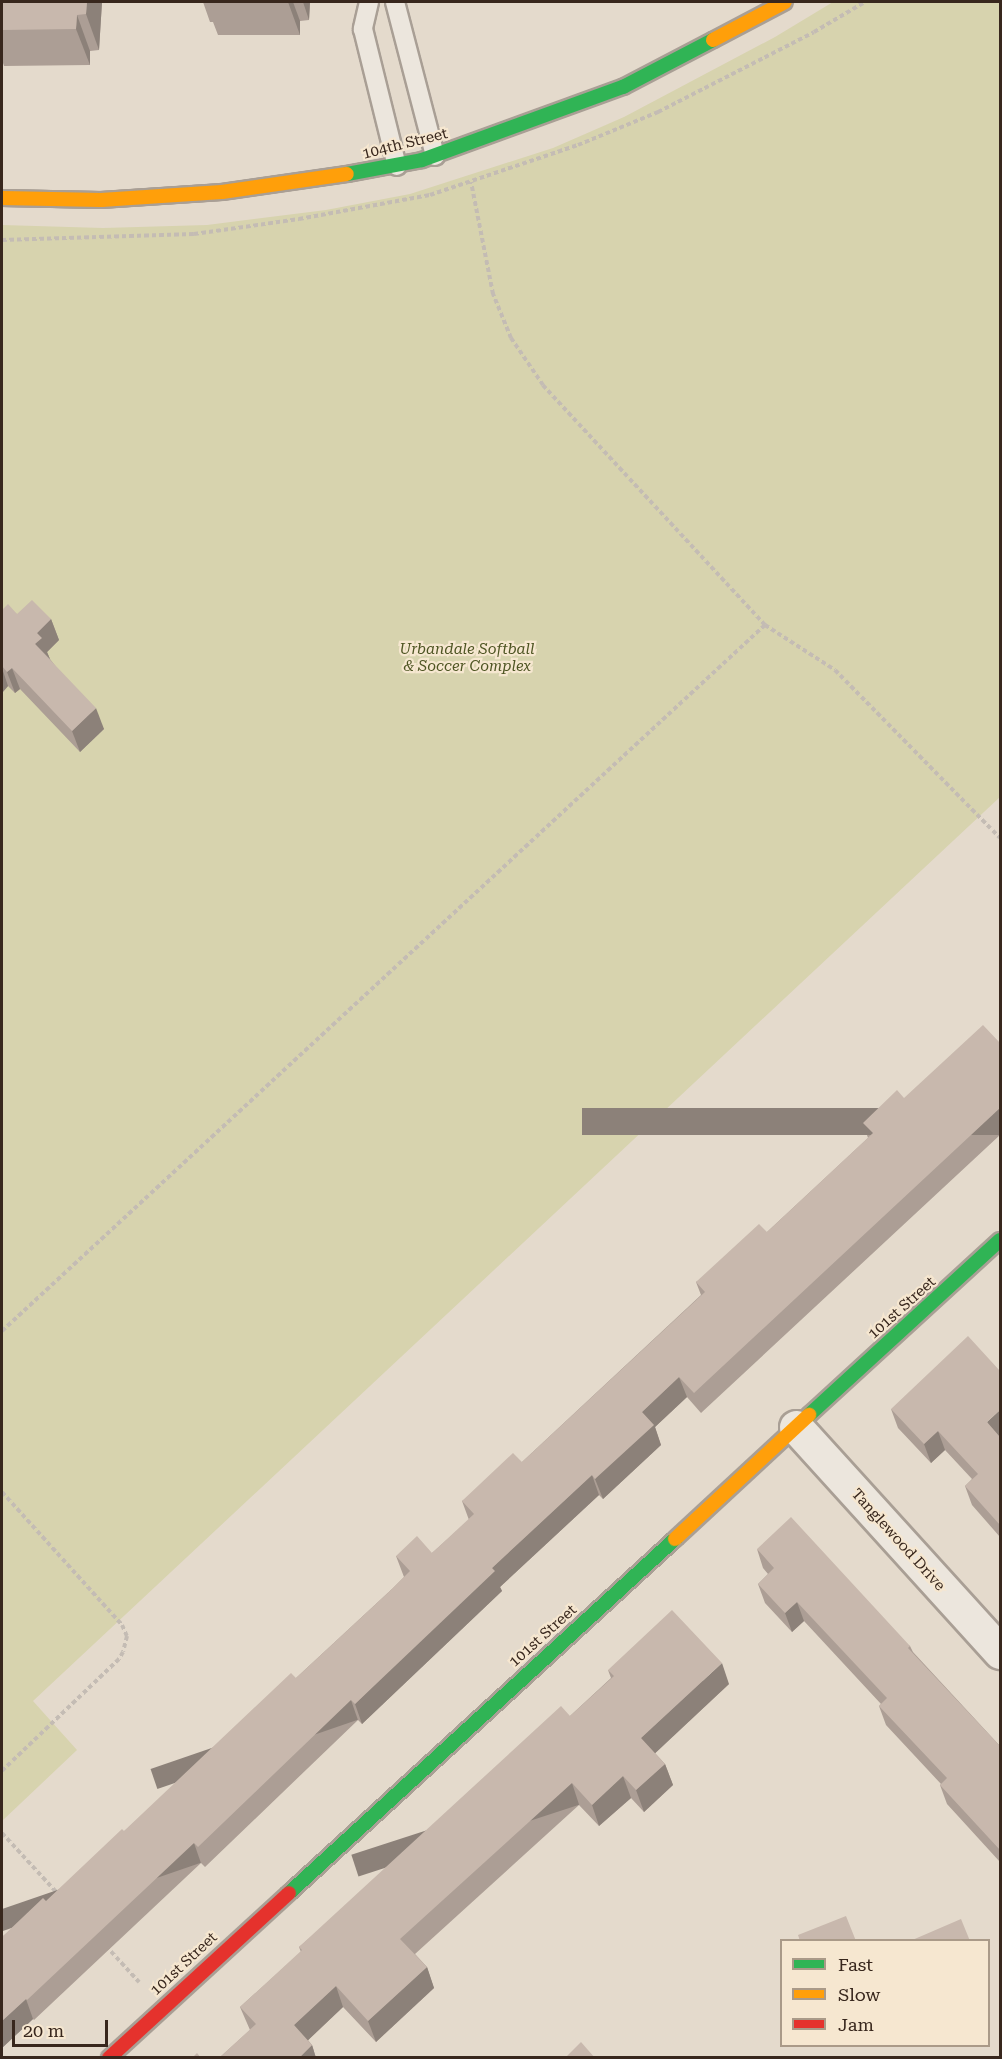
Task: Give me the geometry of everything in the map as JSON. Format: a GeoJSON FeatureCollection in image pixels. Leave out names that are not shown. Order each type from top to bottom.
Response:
{"type":"FeatureCollection","features":[{"type":"Feature","properties":{"kind":"street","name":"104th Street"},"geometry":{"type":"LineString","coordinates":[[2,198],[101,200],[222,192],[397,166],[435,156],[623,87],[785,2]]}},
{"type":"Feature","properties":{"kind":"street","name":"101st Street"},"geometry":{"type":"LineString","coordinates":[[109,2058],[1000,1240]]}},
{"type":"Feature","properties":{"kind":"street","name":"Tanglewood Drive"},"geometry":{"type":"LineString","coordinates":[[796,1427],[1000,1652]]}},
{"type":"Feature","properties":{"kind":"lane"},"geometry":{"type":"LineString","coordinates":[[369,2],[363,29],[397,166]]}},
{"type":"Feature","properties":{"kind":"lane"},"geometry":{"type":"LineString","coordinates":[[395,2],[435,156]]}},
{"type":"Feature","properties":{"kind":"path"},"geometry":{"type":"LineString","coordinates":[[471,182],[493,294],[511,338],[543,385],[765,625],[835,670],[1000,838]]}},
{"type":"Feature","properties":{"kind":"path"},"geometry":{"type":"LineString","coordinates":[[2,1331],[765,625]]}},
{"type":"Feature","properties":{"kind":"path"},"geometry":{"type":"LineString","coordinates":[[2,1492],[122,1625],[127,1636],[123,1652],[118,1659],[2,1771]]}},
{"type":"Feature","properties":{"kind":"path"},"geometry":{"type":"LineString","coordinates":[[2,1833],[66,1903]]}},
{"type":"Feature","properties":{"kind":"path"},"geometry":{"type":"LineString","coordinates":[[99,1938],[139,1982]]}},
{"type":"Feature","properties":{"kind":"green space","name":"Urbandale Softball & Soccer Complex"},"geometry":{"type":"Polygon","coordinates":[[[833,2],[1000,2],[1000,797],[33,1701],[77,1750],[2,1821],[2,225],[103,228],[207,225],[326,210],[410,194],[553,148],[624,117],[775,37],[833,2]]]}},
{"type":"Feature","properties":{"kind":"building"},"geometry":{"type":"Polygon","coordinates":[[[2,2],[87,2],[86,14],[77,15],[76,29],[2,30],[2,2]]]}},
{"type":"Feature","properties":{"kind":"building"},"geometry":{"type":"Polygon","coordinates":[[[32,600],[51,619],[37,633],[42,638],[35,644],[96,708],[72,731],[12,668],[7,672],[2,666],[2,607],[3,609],[8,604],[17,614],[32,600]]]}},
{"type":"Feature","properties":{"kind":"building"},"geometry":{"type":"Polygon","coordinates":[[[983,1025],[1000,1043],[1000,1108],[694,1393],[679,1377],[642,1412],[654,1425],[595,1479],[592,1475],[492,1568],[495,1571],[355,1704],[351,1700],[198,1847],[194,1843],[2,2021],[2,1937],[43,1898],[46,1901],[122,1829],[124,1831],[291,1673],[296,1678],[392,1589],[410,1571],[396,1556],[417,1536],[432,1553],[474,1514],[462,1501],[513,1453],[522,1462],[705,1292],[696,1282],[759,1224],[767,1232],[873,1133],[863,1123],[897,1090],[904,1098],[983,1025]]]}},
{"type":"Feature","properties":{"kind":"building"},"geometry":{"type":"Polygon","coordinates":[[[968,1336],[1000,1371],[1000,1410],[987,1422],[1000,1437],[1000,1525],[965,1486],[978,1474],[938,1431],[924,1444],[891,1409],[968,1336]]]}},
{"type":"Feature","properties":{"kind":"building"},"geometry":{"type":"Polygon","coordinates":[[[791,1517],[910,1646],[908,1648],[1000,1746],[1000,1850],[940,1785],[947,1778],[879,1706],[887,1698],[797,1602],[785,1613],[758,1584],[774,1568],[757,1549],[791,1517]]]}},
{"type":"Feature","properties":{"kind":"building"},"geometry":{"type":"Polygon","coordinates":[[[672,1610],[722,1663],[641,1738],[665,1764],[636,1790],[623,1776],[592,1805],[572,1783],[400,1939],[427,1967],[368,2021],[336,1986],[294,2025],[312,2045],[299,2058],[219,2058],[256,2024],[240,2007],[302,1950],[299,1947],[561,1706],[570,1716],[614,1676],[608,1670],[672,1610]]]}},
{"type":"Feature","properties":{"kind":"building"},"geometry":{"type":"Polygon","coordinates":[[[846,1916],[855,1939],[799,1939],[798,1935],[846,1916]]]}},
{"type":"Feature","properties":{"kind":"building"},"geometry":{"type":"Polygon","coordinates":[[[961,1919],[969,1939],[915,1939],[961,1919]]]}},
{"type":"Feature","properties":{"kind":"building"},"geometry":{"type":"Polygon","coordinates":[[[581,2042],[595,2058],[565,2058],[581,2042]]]}},
{"type":"Feature","properties":{"kind":"traffic: fast"},"geometry":{"type":"LineString","coordinates":[[347,174],[422,160],[623,87],[713,40]]}},
{"type":"Feature","properties":{"kind":"traffic: fast"},"geometry":{"type":"LineString","coordinates":[[809,1415],[1000,1240]]}},
{"type":"Feature","properties":{"kind":"traffic: fast"},"geometry":{"type":"LineString","coordinates":[[289,1893],[675,1539]]}},
{"type":"Feature","properties":{"kind":"traffic: slow"},"geometry":{"type":"LineString","coordinates":[[713,40],[785,2]]}},
{"type":"Feature","properties":{"kind":"traffic: slow"},"geometry":{"type":"LineString","coordinates":[[2,198],[101,200],[222,192],[347,174]]}},
{"type":"Feature","properties":{"kind":"traffic: slow"},"geometry":{"type":"LineString","coordinates":[[675,1539],[809,1415]]}},
{"type":"Feature","properties":{"kind":"traffic: jam"},"geometry":{"type":"LineString","coordinates":[[109,2058],[289,1893]]}}]}
